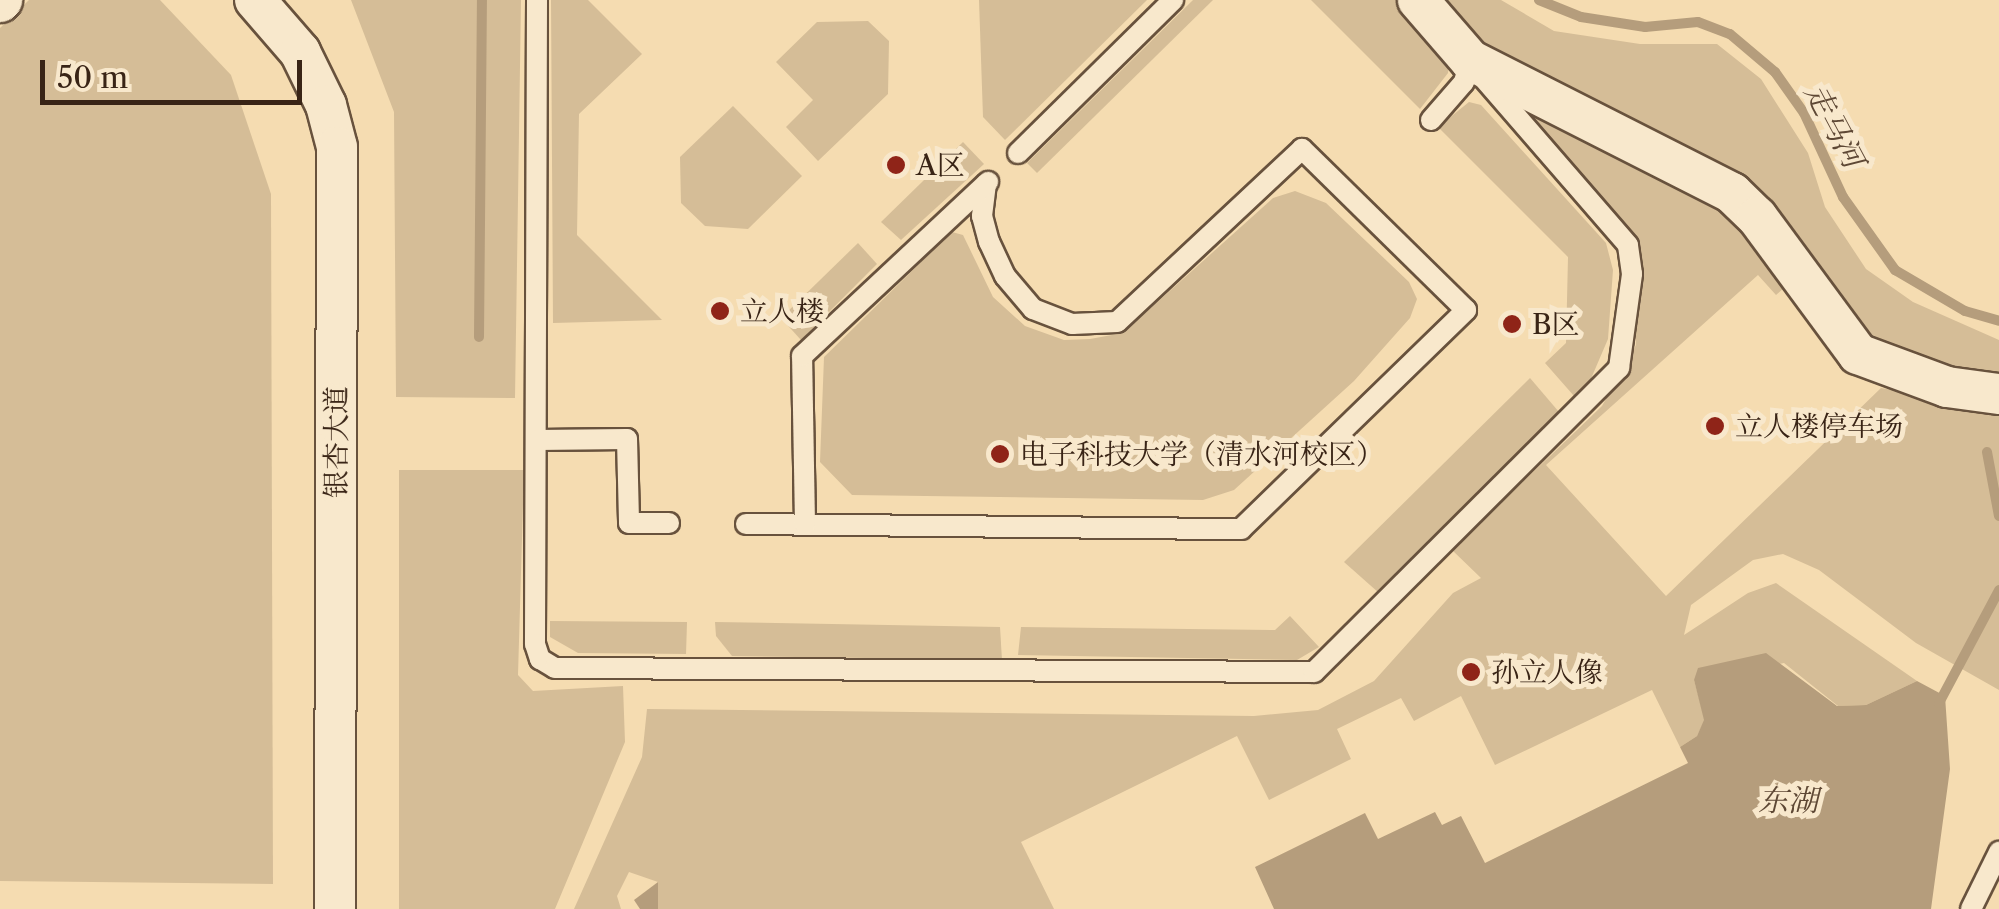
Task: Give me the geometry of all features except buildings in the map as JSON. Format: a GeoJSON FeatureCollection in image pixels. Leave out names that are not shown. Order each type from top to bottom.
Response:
{"type":"FeatureCollection","features":[{"type":"Feature","properties":{"kind":"street","name":"银杏大道"},"geometry":{"type":"LineString","coordinates":[[255,0],[300,52],[326,105],[337,147],[334,909]]}},
{"type":"Feature","properties":{"kind":"street"},"geometry":{"type":"LineString","coordinates":[[1418,0],[1470,60],[1732,193],[1757,217],[1858,354],[1930,382],[1999,394]]}},
{"type":"Feature","properties":{"kind":"lane"},"geometry":{"type":"LineString","coordinates":[[537,0],[535,644],[540,660],[555,668],[1314,672],[1601,393],[1620,368],[1632,274],[1628,245],[1508,112],[1470,60]]}},
{"type":"Feature","properties":{"kind":"lane"},"geometry":{"type":"LineString","coordinates":[[1018,153],[1173,0]]}},
{"type":"Feature","properties":{"kind":"lane"},"geometry":{"type":"LineString","coordinates":[[1431,120],[1464,82],[1470,60]]}},
{"type":"Feature","properties":{"kind":"lane"},"geometry":{"type":"LineString","coordinates":[[746,524],[1241,529],[1466,310],[1356,192],[1302,149],[1142,304],[1117,322],[1072,324],[1033,309],[1006,276],[982,216],[990,179],[802,356],[805,524]]}},
{"type":"Feature","properties":{"kind":"lane"},"geometry":{"type":"LineString","coordinates":[[538,440],[627,439],[629,524],[669,522]]}},
{"type":"Feature","properties":{"kind":"lane"},"geometry":{"type":"LineString","coordinates":[[1971,909],[1999,852]]}},
{"type":"Feature","properties":{"kind":"shaded area"},"geometry":{"type":"Polygon","coordinates":[[[29,0],[160,0],[231,75],[271,194],[273,884],[0,881],[0,28],[29,0]]]}},
{"type":"Feature","properties":{"kind":"shaded area"},"geometry":{"type":"Polygon","coordinates":[[[351,0],[521,0],[515,398],[396,397],[394,112],[351,0]]]}},
{"type":"Feature","properties":{"kind":"shaded area"},"geometry":{"type":"Polygon","coordinates":[[[551,0],[588,0],[642,54],[579,114],[577,235],[662,320],[553,323],[551,0]]]}},
{"type":"Feature","properties":{"kind":"shaded area"},"geometry":{"type":"Polygon","coordinates":[[[979,0],[1147,0],[1005,140],[983,117],[979,0]]]}},
{"type":"Feature","properties":{"kind":"shaded area"},"geometry":{"type":"Polygon","coordinates":[[[1193,0],[1213,0],[1037,173],[1027,163],[1193,0]]]}},
{"type":"Feature","properties":{"kind":"shaded area"},"geometry":{"type":"Polygon","coordinates":[[[1311,0],[1398,0],[1449,61],[1448,73],[1420,109],[1311,0]]]}},
{"type":"Feature","properties":{"kind":"shaded area"},"geometry":{"type":"Polygon","coordinates":[[[1430,0],[1501,0],[1554,31],[1640,44],[1717,44],[1761,79],[1808,153],[1825,207],[1866,269],[1913,302],[1999,340],[1999,378],[1959,372],[1865,338],[1793,241],[1497,58],[1430,0]]]}},
{"type":"Feature","properties":{"kind":"shaded area"},"geometry":{"type":"Polygon","coordinates":[[[868,21],[889,41],[888,94],[818,161],[786,127],[813,100],[776,62],[817,22],[868,21]]]}},
{"type":"Feature","properties":{"kind":"shaded area"},"geometry":{"type":"Polygon","coordinates":[[[1518,100],[1709,196],[1792,281],[1776,295],[1758,275],[1546,465],[1666,596],[1881,388],[1999,408],[1999,690],[1916,643],[1819,570],[1783,554],[1753,560],[1691,605],[1684,635],[1748,593],[1776,583],[1917,681],[1866,705],[1838,706],[1784,663],[1694,680],[1705,720],[1697,736],[1680,747],[1652,690],[1495,765],[1461,696],[1414,721],[1401,698],[1337,729],[1351,759],[1269,800],[1237,736],[1021,842],[1054,909],[658,909],[658,882],[629,872],[617,896],[621,909],[574,909],[642,757],[647,709],[1254,716],[1318,710],[1374,681],[1453,593],[1481,578],[1452,550],[1602,406],[1636,345],[1633,236],[1518,100]]]}},
{"type":"Feature","properties":{"kind":"shaded area"},"geometry":{"type":"Polygon","coordinates":[[[1469,102],[1481,105],[1606,243],[1613,270],[1608,339],[1587,388],[1574,396],[1545,363],[1566,343],[1568,257],[1438,127],[1469,102]]]}},
{"type":"Feature","properties":{"kind":"shaded area"},"geometry":{"type":"Polygon","coordinates":[[[733,106],[802,176],[748,229],[705,226],[681,203],[680,157],[733,106]]]}},
{"type":"Feature","properties":{"kind":"shaded area"},"geometry":{"type":"Polygon","coordinates":[[[963,142],[984,164],[901,240],[881,222],[963,142]]]}},
{"type":"Feature","properties":{"kind":"shaded area"},"geometry":{"type":"Polygon","coordinates":[[[1295,191],[1326,203],[1409,282],[1417,299],[1410,318],[1354,381],[1234,490],[1203,500],[852,495],[820,462],[824,357],[952,232],[963,235],[993,297],[1025,326],[1064,340],[1090,339],[1123,333],[1273,198],[1295,191]]]}},
{"type":"Feature","properties":{"kind":"shaded area"},"geometry":{"type":"Polygon","coordinates":[[[858,243],[877,264],[801,340],[781,318],[858,243]]]}},
{"type":"Feature","properties":{"kind":"shaded area"},"geometry":{"type":"Polygon","coordinates":[[[1530,378],[1559,412],[1379,593],[1344,562],[1530,378]]]}},
{"type":"Feature","properties":{"kind":"shaded area"},"geometry":{"type":"Polygon","coordinates":[[[399,470],[524,470],[518,675],[533,691],[623,686],[625,742],[555,909],[399,909],[399,470]]]}},
{"type":"Feature","properties":{"kind":"shaded area"},"geometry":{"type":"Polygon","coordinates":[[[1290,616],[1319,647],[1297,660],[1018,655],[1021,627],[1275,630],[1290,616]]]}},
{"type":"Feature","properties":{"kind":"shaded area"},"geometry":{"type":"Polygon","coordinates":[[[550,621],[687,622],[686,654],[578,653],[550,637],[550,621]]]}},
{"type":"Feature","properties":{"kind":"shaded area"},"geometry":{"type":"Polygon","coordinates":[[[715,622],[1000,627],[1002,660],[732,656],[716,636],[715,622]]]}},
{"type":"Feature","properties":{"kind":"water","name":"东湖"},"geometry":{"type":"Polygon","coordinates":[[[1766,653],[1837,706],[1866,705],[1917,681],[1945,696],[1950,769],[1931,909],[1274,909],[1255,867],[1365,813],[1378,839],[1435,812],[1442,825],[1461,816],[1485,863],[1688,763],[1680,747],[1697,736],[1704,720],[1694,680],[1698,668],[1766,653]]]}},
{"type":"Feature","properties":{"kind":"water"},"geometry":{"type":"Polygon","coordinates":[[[658,882],[658,909],[640,909],[634,900],[658,882]]]}},
{"type":"Feature","properties":{"kind":"waterway"},"geometry":{"type":"LineString","coordinates":[[479,337],[482,0]]}},
{"type":"Feature","properties":{"kind":"waterway","name":"走马河"},"geometry":{"type":"LineString","coordinates":[[1539,0],[1581,17],[1645,27],[1698,22],[1730,34],[1775,72],[1804,113],[1843,197],[1895,270],[1965,311],[1999,321]]}},
{"type":"Feature","properties":{"kind":"waterway"},"geometry":{"type":"LineString","coordinates":[[1987,452],[1999,516]]}},
{"type":"Feature","properties":{"kind":"waterway"},"geometry":{"type":"LineString","coordinates":[[1939,703],[1999,590]]}},
{"type":"Feature","properties":{"kind":"place","name":"A区"},"geometry":{"type":"Point","coordinates":[896,165]}},
{"type":"Feature","properties":{"kind":"place","name":"立人楼"},"geometry":{"type":"Point","coordinates":[720,311]}},
{"type":"Feature","properties":{"kind":"place","name":"B区"},"geometry":{"type":"Point","coordinates":[1512,324]}},
{"type":"Feature","properties":{"kind":"place","name":"立人楼停车场"},"geometry":{"type":"Point","coordinates":[1715,426]}},
{"type":"Feature","properties":{"kind":"place","name":"电子科技大学（清水河校区）"},"geometry":{"type":"Point","coordinates":[1000,454]}},
{"type":"Feature","properties":{"kind":"place","name":"孙立人像"},"geometry":{"type":"Point","coordinates":[1471,672]}}]}
